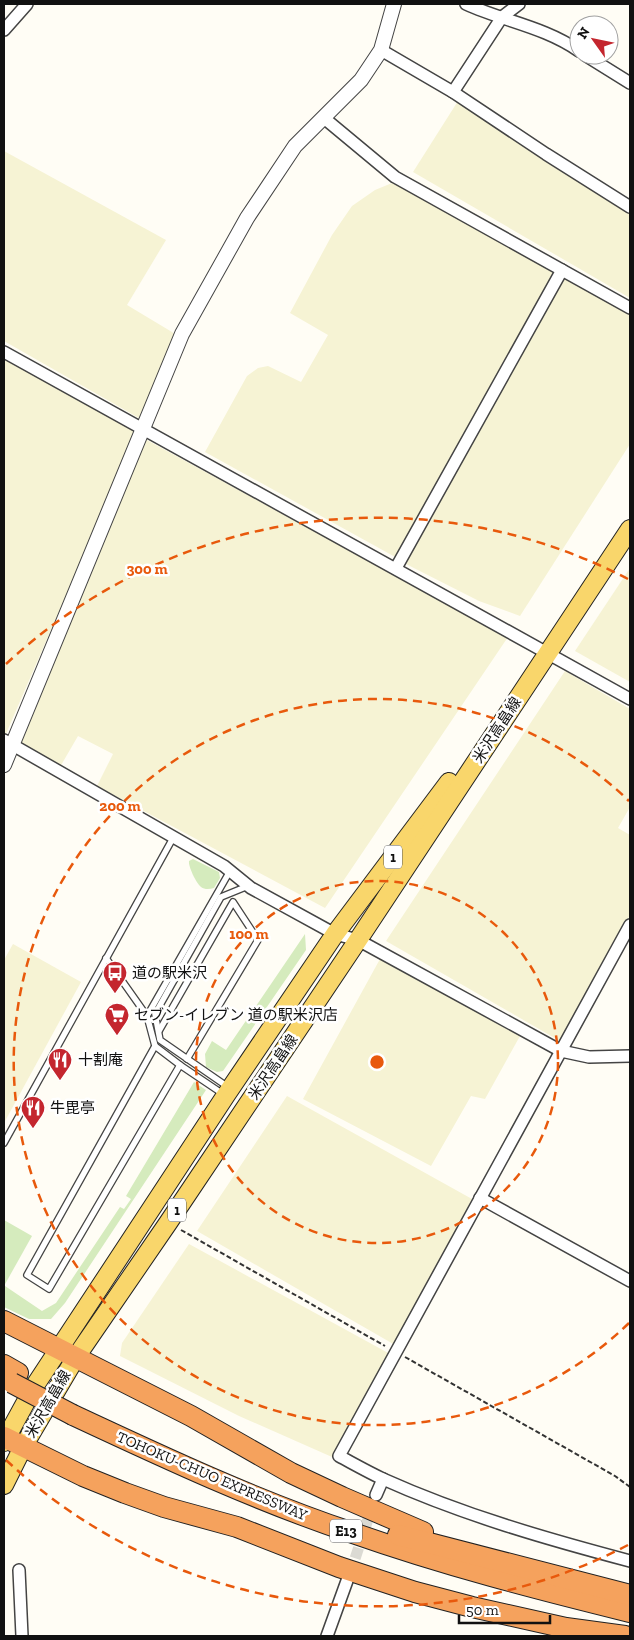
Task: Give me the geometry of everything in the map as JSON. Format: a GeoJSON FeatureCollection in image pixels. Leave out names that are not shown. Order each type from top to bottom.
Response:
{"type":"FeatureCollection","features":[{"type":"Feature","properties":{"kind":"highway"},"geometry":{"type":"LineString","coordinates":[[4,1321],[191,1416],[291,1473],[484,1558]]}},
{"type":"Feature","properties":{"kind":"highway","name":"TOHOKU-CHUO EXPRESSWAY"},"geometry":{"type":"LineString","coordinates":[[9,1375],[77,1409],[182,1466],[272,1503],[351,1533],[478,1573],[630,1612]]}},
{"type":"Feature","properties":{"kind":"highway","name":"TOHOKU-CHUO EXPRESSWAY"},"geometry":{"type":"LineString","coordinates":[[77,1409],[319,1508],[395,1534],[630,1595]]}},
{"type":"Feature","properties":{"kind":"highway"},"geometry":{"type":"LineString","coordinates":[[9,1441],[83,1476],[125,1493],[164,1507],[237,1527],[339,1567],[415,1592],[566,1628],[626,1636]]}},
{"type":"Feature","properties":{"kind":"main road","name":"米沢高畠線"},"geometry":{"type":"LineString","coordinates":[[67,1353],[358,940],[630,530]]}},
{"type":"Feature","properties":{"kind":"main road","name":"米沢高畠線"},"geometry":{"type":"LineString","coordinates":[[4,1485],[9,1441],[67,1353],[228,1092],[335,934],[548,653]]}},
{"type":"Feature","properties":{"kind":"street"},"geometry":{"type":"LineString","coordinates":[[4,30],[27,4]]}},
{"type":"Feature","properties":{"kind":"street"},"geometry":{"type":"LineString","coordinates":[[4,765],[8,743],[182,334],[246,218],[295,146],[361,80],[381,50],[394,4]]}},
{"type":"Feature","properties":{"kind":"street"},"geometry":{"type":"LineString","coordinates":[[466,4],[490,15],[523,24],[569,44]]}},
{"type":"Feature","properties":{"kind":"street"},"geometry":{"type":"LineString","coordinates":[[453,92],[502,17],[519,4]]}},
{"type":"Feature","properties":{"kind":"street"},"geometry":{"type":"LineString","coordinates":[[381,50],[453,92],[630,207]]}},
{"type":"Feature","properties":{"kind":"street"},"geometry":{"type":"LineString","coordinates":[[601,65],[630,83]]}},
{"type":"Feature","properties":{"kind":"street"},"geometry":{"type":"LineString","coordinates":[[324,118],[395,176],[630,308]]}},
{"type":"Feature","properties":{"kind":"street"},"geometry":{"type":"LineString","coordinates":[[396,568],[562,270]]}},
{"type":"Feature","properties":{"kind":"street"},"geometry":{"type":"LineString","coordinates":[[4,352],[630,699]]}},
{"type":"Feature","properties":{"kind":"street"},"geometry":{"type":"LineString","coordinates":[[8,743],[230,871],[248,886],[335,934],[358,940],[561,1051],[589,1057],[630,1056]]}},
{"type":"Feature","properties":{"kind":"street"},"geometry":{"type":"LineString","coordinates":[[630,925],[339,1456],[383,1479],[464,1511],[546,1539],[630,1561]]}},
{"type":"Feature","properties":{"kind":"street"},"geometry":{"type":"LineString","coordinates":[[480,1198],[630,1281]]}},
{"type":"Feature","properties":{"kind":"street"},"geometry":{"type":"LineString","coordinates":[[376,1495],[383,1479]]}},
{"type":"Feature","properties":{"kind":"street"},"geometry":{"type":"LineString","coordinates":[[19,1570],[22,1636]]}},
{"type":"Feature","properties":{"kind":"street"},"geometry":{"type":"LineString","coordinates":[[327,1636],[348,1578]]}},
{"type":"Feature","properties":{"kind":"lane"},"geometry":{"type":"LineString","coordinates":[[4,1143],[172,838]]}},
{"type":"Feature","properties":{"kind":"lane"},"geometry":{"type":"LineString","coordinates":[[147,1016],[230,871]]}},
{"type":"Feature","properties":{"kind":"lane"},"geometry":{"type":"LineString","coordinates":[[228,1092],[188,1059],[160,1040],[155,1014],[221,897],[248,886]]}},
{"type":"Feature","properties":{"kind":"lane"},"geometry":{"type":"LineString","coordinates":[[158,1032],[233,902],[258,940],[188,1059]]}},
{"type":"Feature","properties":{"kind":"lane"},"geometry":{"type":"LineString","coordinates":[[106,958],[147,1016],[155,1046],[180,1065],[228,1092]]}},
{"type":"Feature","properties":{"kind":"lane"},"geometry":{"type":"LineString","coordinates":[[155,1046],[27,1275],[49,1289],[180,1065]]}},
{"type":"Feature","properties":{"kind":"shaded area"},"geometry":{"type":"Polygon","coordinates":[[[458,101],[630,210],[630,298],[413,172],[458,101]]]}},
{"type":"Feature","properties":{"kind":"shaded area"},"geometry":{"type":"Polygon","coordinates":[[[4,151],[166,240],[127,305],[177,335],[139,418],[4,341],[4,151]]]}},
{"type":"Feature","properties":{"kind":"shaded area"},"geometry":{"type":"Polygon","coordinates":[[[397,181],[558,269],[397,558],[205,452],[247,376],[258,368],[268,366],[301,382],[328,335],[290,313],[332,235],[352,206],[375,190],[397,181]]]}},
{"type":"Feature","properties":{"kind":"shaded area"},"geometry":{"type":"Polygon","coordinates":[[[566,274],[630,310],[630,444],[520,616],[479,601],[404,563],[566,274]]]}},
{"type":"Feature","properties":{"kind":"shaded area"},"geometry":{"type":"Polygon","coordinates":[[[4,357],[137,431],[5,736],[4,735],[4,357]]]}},
{"type":"Feature","properties":{"kind":"shaded area"},"geometry":{"type":"Polygon","coordinates":[[[145,439],[508,637],[325,908],[97,786],[113,754],[78,736],[60,767],[21,744],[145,439]]]}},
{"type":"Feature","properties":{"kind":"shaded area"},"geometry":{"type":"Polygon","coordinates":[[[630,568],[630,682],[575,651],[630,568]]]}},
{"type":"Feature","properties":{"kind":"shaded area"},"geometry":{"type":"Polygon","coordinates":[[[565,671],[630,709],[630,807],[618,828],[630,835],[630,915],[560,1041],[386,941],[565,671]]]}},
{"type":"Feature","properties":{"kind":"shaded area"},"geometry":{"type":"Polygon","coordinates":[[[13,944],[81,982],[4,1123],[4,960],[13,944]]]}},
{"type":"Feature","properties":{"kind":"shaded area"},"geometry":{"type":"Polygon","coordinates":[[[380,959],[520,1036],[485,1099],[471,1096],[431,1166],[303,1099],[380,959]]]}},
{"type":"Feature","properties":{"kind":"shaded area"},"geometry":{"type":"Polygon","coordinates":[[[287,1096],[472,1199],[395,1345],[197,1231],[287,1096]]]}},
{"type":"Feature","properties":{"kind":"shaded area"},"geometry":{"type":"Polygon","coordinates":[[[189,1244],[390,1354],[332,1457],[239,1416],[120,1356],[122,1343],[189,1244]]]}},
{"type":"Feature","properties":{"kind":"green space"},"geometry":{"type":"Polygon","coordinates":[[[193,859],[219,872],[220,878],[214,888],[204,889],[199,885],[190,867],[189,861],[193,859]]]}},
{"type":"Feature","properties":{"kind":"green space"},"geometry":{"type":"Polygon","coordinates":[[[305,934],[306,950],[223,1071],[217,1072],[206,1067],[205,1054],[212,1041],[226,1050],[305,934]]]}},
{"type":"Feature","properties":{"kind":"green space"},"geometry":{"type":"Polygon","coordinates":[[[194,1082],[206,1090],[65,1303],[51,1319],[29,1319],[4,1307],[5,1286],[42,1311],[56,1303],[120,1207],[124,1209],[131,1199],[126,1196],[194,1082]]]}},
{"type":"Feature","properties":{"kind":"green space"},"geometry":{"type":"Polygon","coordinates":[[[4,1220],[32,1236],[4,1286],[4,1220]]]}},
{"type":"Feature","properties":{"kind":"tunnel"},"geometry":{"type":"LineString","coordinates":[[350,1574],[372,1507]]}},
{"type":"Feature","properties":{"kind":"place","name":"道の駅米沢"},"geometry":{"type":"Point","coordinates":[115,994]}},
{"type":"Feature","properties":{"kind":"place","name":"セブン-イレブン 道の駅米沢店"},"geometry":{"type":"Point","coordinates":[117,1036]}},
{"type":"Feature","properties":{"kind":"place","name":"十割庵"},"geometry":{"type":"Point","coordinates":[60,1081]}},
{"type":"Feature","properties":{"kind":"place","name":"牛毘亭"},"geometry":{"type":"Point","coordinates":[33,1129]}}]}
